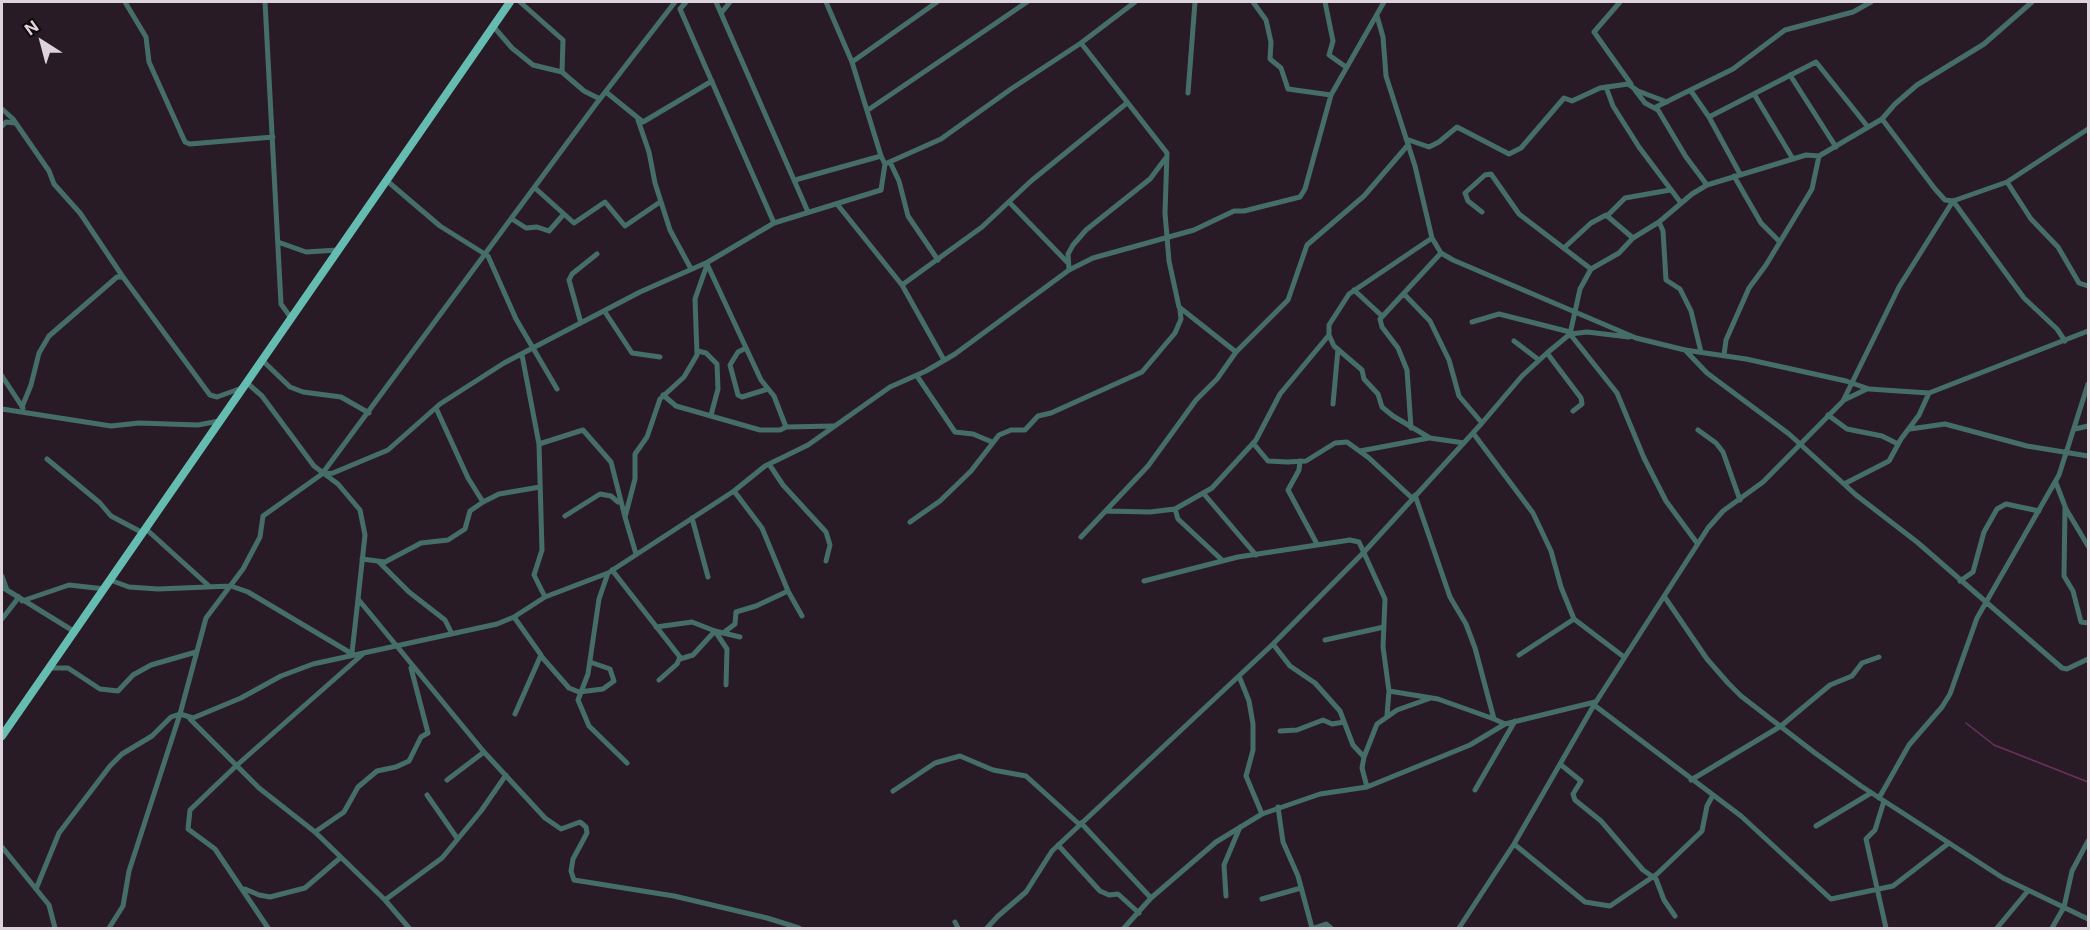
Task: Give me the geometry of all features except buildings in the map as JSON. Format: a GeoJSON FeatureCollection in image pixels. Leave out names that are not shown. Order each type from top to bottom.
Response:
{"type":"FeatureCollection","features":[{"type":"Feature","properties":{"kind":"main road"},"geometry":{"type":"LineString","coordinates":[[2,736],[510,2]]}},
{"type":"Feature","properties":{"kind":"street"},"geometry":{"type":"LineString","coordinates":[[125,2],[146,37],[148,62],[185,142],[273,137]]}},
{"type":"Feature","properties":{"kind":"street"},"geometry":{"type":"LineString","coordinates":[[265,2],[281,304],[291,318]]}},
{"type":"Feature","properties":{"kind":"street"},"geometry":{"type":"LineString","coordinates":[[520,2],[563,40],[562,72]]}},
{"type":"Feature","properties":{"kind":"street"},"geometry":{"type":"LineString","coordinates":[[680,9],[686,2]]}},
{"type":"Feature","properties":{"kind":"street"},"geometry":{"type":"LineString","coordinates":[[716,2],[808,212]]}},
{"type":"Feature","properties":{"kind":"street"},"geometry":{"type":"LineString","coordinates":[[722,12],[730,2]]}},
{"type":"Feature","properties":{"kind":"street"},"geometry":{"type":"LineString","coordinates":[[826,2],[852,62],[882,156],[899,181],[908,216],[938,260]]}},
{"type":"Feature","properties":{"kind":"street"},"geometry":{"type":"LineString","coordinates":[[852,62],[937,2]]}},
{"type":"Feature","properties":{"kind":"street"},"geometry":{"type":"LineString","coordinates":[[868,110],[1027,2]]}},
{"type":"Feature","properties":{"kind":"street"},"geometry":{"type":"LineString","coordinates":[[888,163],[941,139],[1081,43],[1135,2]]}},
{"type":"Feature","properties":{"kind":"street"},"geometry":{"type":"LineString","coordinates":[[1188,93],[1195,2]]}},
{"type":"Feature","properties":{"kind":"street"},"geometry":{"type":"LineString","coordinates":[[1253,2],[1266,20],[1271,42],[1270,59],[1281,68],[1288,89],[1331,95]]}},
{"type":"Feature","properties":{"kind":"street"},"geometry":{"type":"LineString","coordinates":[[1325,2],[1333,41],[1329,55],[1346,67]]}},
{"type":"Feature","properties":{"kind":"street"},"geometry":{"type":"LineString","coordinates":[[190,719],[241,698],[297,669],[366,651],[497,624],[545,597],[610,572],[734,491],[769,464],[808,446],[890,387],[917,376],[988,332],[1069,270],[1093,258],[1194,230],[1234,211],[1264,207],[1303,195],[1331,95],[1384,2]]}},
{"type":"Feature","properties":{"kind":"street"},"geometry":{"type":"LineString","coordinates":[[1620,2],[1594,32],[1645,103],[1656,107],[1686,157],[1707,185]]}},
{"type":"Feature","properties":{"kind":"street"},"geometry":{"type":"LineString","coordinates":[[1656,107],[1733,69],[1785,30],[1853,12],[1871,2]]}},
{"type":"Feature","properties":{"kind":"street"},"geometry":{"type":"LineString","coordinates":[[987,928],[998,915],[1026,892],[1045,860],[1058,845],[1273,644],[1365,551],[1539,360],[1570,333],[1580,289],[1591,269],[1619,253],[1632,238],[1659,222],[1707,185],[1806,155],[1819,156],[1836,147],[1882,119],[1917,85],[1979,48],[2032,2]]}},
{"type":"Feature","properties":{"kind":"street"},"geometry":{"type":"LineString","coordinates":[[109,928],[123,906],[129,871],[180,714],[206,618],[243,569],[260,537],[263,516],[322,474],[600,99],[674,3],[680,9],[774,223]]}},
{"type":"Feature","properties":{"kind":"street"},"geometry":{"type":"LineString","coordinates":[[1377,16],[1383,37],[1386,76],[1407,142],[1432,238],[1441,253],[1636,338]]}},
{"type":"Feature","properties":{"kind":"street"},"geometry":{"type":"LineString","coordinates":[[493,26],[512,48],[533,65],[562,72],[584,91],[600,99]]}},
{"type":"Feature","properties":{"kind":"street"},"geometry":{"type":"LineString","coordinates":[[910,522],[940,501],[971,471],[992,442],[1005,431],[1025,430],[1038,416],[1052,413],[1142,372],[1175,333],[1180,319],[1172,285],[1165,213],[1167,153],[1081,43]]}},
{"type":"Feature","properties":{"kind":"street"},"geometry":{"type":"LineString","coordinates":[[847,51],[861,54]]}},
{"type":"Feature","properties":{"kind":"street"},"geometry":{"type":"LineString","coordinates":[[1709,117],[1818,63],[1868,127]]}},
{"type":"Feature","properties":{"kind":"street"},"geometry":{"type":"LineString","coordinates":[[1790,75],[1836,147]]}},
{"type":"Feature","properties":{"kind":"street"},"geometry":{"type":"LineString","coordinates":[[638,120],[645,121],[712,81]]}},
{"type":"Feature","properties":{"kind":"street"},"geometry":{"type":"LineString","coordinates":[[1407,142],[1429,147],[1457,127],[1506,153],[1513,153],[1521,148],[1562,99],[1574,100],[1606,87],[1633,87],[1667,102]]}},
{"type":"Feature","properties":{"kind":"street"},"geometry":{"type":"LineString","coordinates":[[1606,87],[1616,111],[1681,203]]}},
{"type":"Feature","properties":{"kind":"street"},"geometry":{"type":"LineString","coordinates":[[1691,91],[1709,117],[1761,223],[1780,242]]}},
{"type":"Feature","properties":{"kind":"street"},"geometry":{"type":"LineString","coordinates":[[606,92],[638,120],[649,152],[660,202],[674,239],[690,267]]}},
{"type":"Feature","properties":{"kind":"street"},"geometry":{"type":"LineString","coordinates":[[1754,94],[1793,159]]}},
{"type":"Feature","properties":{"kind":"street"},"geometry":{"type":"LineString","coordinates":[[902,285],[982,227],[1126,103]]}},
{"type":"Feature","properties":{"kind":"street"},"geometry":{"type":"LineString","coordinates":[[2,108],[49,171],[54,184],[80,213],[123,277],[210,395],[217,397],[244,385],[262,396],[322,474],[338,484],[360,510],[365,535],[353,654]]}},
{"type":"Feature","properties":{"kind":"street"},"geometry":{"type":"LineString","coordinates":[[1882,119],[1935,189],[1945,200],[1953,201],[2007,182],[2088,129]]}},
{"type":"Feature","properties":{"kind":"street"},"geometry":{"type":"LineString","coordinates":[[2,126],[6,122],[15,123]]}},
{"type":"Feature","properties":{"kind":"street"},"geometry":{"type":"LineString","coordinates":[[1081,537],[1171,438],[1196,400],[1217,379],[1236,352],[1288,300],[1307,245],[1364,196],[1407,142]]}},
{"type":"Feature","properties":{"kind":"street"},"geometry":{"type":"LineString","coordinates":[[1067,262],[1073,245],[1086,230],[1150,178],[1167,153]]}},
{"type":"Feature","properties":{"kind":"street"},"geometry":{"type":"LineString","coordinates":[[795,180],[882,156]]}},
{"type":"Feature","properties":{"kind":"street"},"geometry":{"type":"LineString","coordinates":[[1724,355],[1726,340],[1749,288],[1812,189],[1819,156]]}},
{"type":"Feature","properties":{"kind":"street"},"geometry":{"type":"LineString","coordinates":[[322,474],[333,473],[388,450],[436,408],[466,386],[533,348],[690,267],[707,263],[774,223],[881,190],[888,163]]}},
{"type":"Feature","properties":{"kind":"street"},"geometry":{"type":"LineString","coordinates":[[1482,212],[1466,198],[1465,193],[1485,175],[1491,174],[1519,214],[1591,269]]}},
{"type":"Feature","properties":{"kind":"street"},"geometry":{"type":"LineString","coordinates":[[386,180],[440,226],[485,255],[494,265],[516,319],[557,389]]}},
{"type":"Feature","properties":{"kind":"street"},"geometry":{"type":"LineString","coordinates":[[2007,182],[2031,219],[2058,247],[2079,283],[2088,286]]}},
{"type":"Feature","properties":{"kind":"street"},"geometry":{"type":"LineString","coordinates":[[535,188],[574,224],[607,202],[625,226],[660,202]]}},
{"type":"Feature","properties":{"kind":"street"},"geometry":{"type":"LineString","coordinates":[[1565,247],[1591,223],[1608,216],[1625,198],[1670,190]]}},
{"type":"Feature","properties":{"kind":"street"},"geometry":{"type":"LineString","coordinates":[[1953,201],[2024,298],[2057,329],[2065,341]]}},
{"type":"Feature","properties":{"kind":"street"},"geometry":{"type":"LineString","coordinates":[[1844,400],[1899,287],[1953,201]]}},
{"type":"Feature","properties":{"kind":"street"},"geometry":{"type":"LineString","coordinates":[[1009,202],[1067,262],[1069,270]]}},
{"type":"Feature","properties":{"kind":"street"},"geometry":{"type":"LineString","coordinates":[[837,204],[902,285],[944,360]]}},
{"type":"Feature","properties":{"kind":"street"},"geometry":{"type":"LineString","coordinates":[[512,219],[526,228],[537,227],[549,231],[563,215]]}},
{"type":"Feature","properties":{"kind":"street"},"geometry":{"type":"LineString","coordinates":[[1608,216],[1632,238]]}},
{"type":"Feature","properties":{"kind":"street"},"geometry":{"type":"LineString","coordinates":[[1659,222],[1663,231],[1666,280],[1680,289],[1691,311],[1701,352]]}},
{"type":"Feature","properties":{"kind":"street"},"geometry":{"type":"LineString","coordinates":[[1430,438],[1411,428],[1385,409],[1376,391],[1364,379],[1362,370],[1338,350],[1329,335],[1329,325],[1347,296],[1354,290],[1432,238]]}},
{"type":"Feature","properties":{"kind":"street"},"geometry":{"type":"LineString","coordinates":[[278,242],[306,252],[338,250]]}},
{"type":"Feature","properties":{"kind":"street"},"geometry":{"type":"LineString","coordinates":[[1382,316],[1405,295],[1441,253]]}},
{"type":"Feature","properties":{"kind":"street"},"geometry":{"type":"LineString","coordinates":[[581,323],[569,280],[572,274],[597,254]]}},
{"type":"Feature","properties":{"kind":"street"},"geometry":{"type":"LineString","coordinates":[[707,263],[762,383],[768,389],[786,427]]}},
{"type":"Feature","properties":{"kind":"street"},"geometry":{"type":"LineString","coordinates":[[625,517],[633,493],[637,450],[646,437],[655,407],[663,395],[692,366],[698,351],[695,299],[707,263]]}},
{"type":"Feature","properties":{"kind":"street"},"geometry":{"type":"LineString","coordinates":[[24,409],[39,353],[49,336],[113,279],[123,277]]}},
{"type":"Feature","properties":{"kind":"street"},"geometry":{"type":"LineString","coordinates":[[1354,290],[1382,316],[1382,327],[1398,348],[1407,370],[1411,428]]}},
{"type":"Feature","properties":{"kind":"street"},"geometry":{"type":"LineString","coordinates":[[1405,295],[1432,325],[1449,360],[1459,396],[1482,423]]}},
{"type":"Feature","properties":{"kind":"street"},"geometry":{"type":"LineString","coordinates":[[1179,307],[1236,352]]}},
{"type":"Feature","properties":{"kind":"street"},"geometry":{"type":"LineString","coordinates":[[605,312],[632,353],[660,357]]}},
{"type":"Feature","properties":{"kind":"street"},"geometry":{"type":"LineString","coordinates":[[1472,322],[1499,314],[1570,333],[1587,332],[1636,338],[1685,350],[1724,355],[1869,389],[1929,393],[2088,331]]}},
{"type":"Feature","properties":{"kind":"street"},"geometry":{"type":"LineString","coordinates":[[1570,333],[1617,393],[1644,459],[1666,501],[1697,543]]}},
{"type":"Feature","properties":{"kind":"street"},"geometry":{"type":"LineString","coordinates":[[1107,510],[1150,512],[1175,509],[1204,494],[1253,443],[1280,394],[1329,335]]}},
{"type":"Feature","properties":{"kind":"street"},"geometry":{"type":"LineString","coordinates":[[1514,341],[1539,360]]}},
{"type":"Feature","properties":{"kind":"street"},"geometry":{"type":"LineString","coordinates":[[746,348],[738,352],[730,366],[738,395],[742,398],[768,389]]}},
{"type":"Feature","properties":{"kind":"street"},"geometry":{"type":"LineString","coordinates":[[1333,404],[1338,350]]}},
{"type":"Feature","properties":{"kind":"street"},"geometry":{"type":"LineString","coordinates":[[1685,350],[1698,365],[1800,443],[1844,484],[1917,542],[2062,668],[2067,669],[2088,659]]}},
{"type":"Feature","properties":{"kind":"street"},"geometry":{"type":"LineString","coordinates":[[698,351],[706,353],[717,364],[718,389],[711,416]]}},
{"type":"Feature","properties":{"kind":"street"},"geometry":{"type":"LineString","coordinates":[[1547,353],[1581,398],[1582,404],[1573,411]]}},
{"type":"Feature","properties":{"kind":"street"},"geometry":{"type":"LineString","coordinates":[[522,355],[539,444],[542,550],[534,575],[545,597]]}},
{"type":"Feature","properties":{"kind":"street"},"geometry":{"type":"LineString","coordinates":[[262,360],[290,387],[303,392],[341,397],[369,413]]}},
{"type":"Feature","properties":{"kind":"street"},"geometry":{"type":"LineString","coordinates":[[2,376],[24,409]]}},
{"type":"Feature","properties":{"kind":"street"},"geometry":{"type":"LineString","coordinates":[[917,376],[955,432],[973,434],[992,442]]}},
{"type":"Feature","properties":{"kind":"street"},"geometry":{"type":"LineString","coordinates":[[1886,928],[1879,906],[1879,890],[1866,839],[1875,830],[1882,799],[1909,746],[1946,700],[1967,642],[1986,603],[2056,483],[2068,453],[2088,384]]}},
{"type":"Feature","properties":{"kind":"street"},"geometry":{"type":"LineString","coordinates":[[1459,928],[1514,844],[1595,703],[1697,543],[1724,511],[1763,482],[1844,400],[1869,389]]}},
{"type":"Feature","properties":{"kind":"street"},"geometry":{"type":"LineString","coordinates":[[1844,484],[1885,464],[1910,429],[1929,393]]}},
{"type":"Feature","properties":{"kind":"street"},"geometry":{"type":"LineString","coordinates":[[663,395],[676,406],[760,430],[836,426]]}},
{"type":"Feature","properties":{"kind":"street"},"geometry":{"type":"LineString","coordinates":[[436,408],[468,478],[483,502]]}},
{"type":"Feature","properties":{"kind":"street"},"geometry":{"type":"LineString","coordinates":[[2,409],[24,409],[111,426],[139,423],[198,425],[219,421]]}},
{"type":"Feature","properties":{"kind":"street"},"geometry":{"type":"LineString","coordinates":[[1828,415],[1847,429],[1882,436],[1898,444]]}},
{"type":"Feature","properties":{"kind":"street"},"geometry":{"type":"LineString","coordinates":[[1910,429],[1945,424],[2027,446],[2088,456]]}},
{"type":"Feature","properties":{"kind":"street"},"geometry":{"type":"LineString","coordinates":[[2075,429],[2088,426]]}},
{"type":"Feature","properties":{"kind":"street"},"geometry":{"type":"LineString","coordinates":[[539,444],[583,430],[611,462],[619,503],[636,554]]}},
{"type":"Feature","properties":{"kind":"street"},"geometry":{"type":"LineString","coordinates":[[1698,430],[1716,442],[1723,453],[1740,500]]}},
{"type":"Feature","properties":{"kind":"street"},"geometry":{"type":"LineString","coordinates":[[1473,433],[1533,513],[1551,551],[1561,587],[1574,619],[1624,657]]}},
{"type":"Feature","properties":{"kind":"street"},"geometry":{"type":"LineString","coordinates":[[1360,451],[1430,438],[1464,443]]}},
{"type":"Feature","properties":{"kind":"street"},"geometry":{"type":"LineString","coordinates":[[1253,443],[1268,461],[1300,461],[1312,458],[1342,441],[1360,451],[1414,496],[1450,597],[1466,624],[1494,719]]}},
{"type":"Feature","properties":{"kind":"street"},"geometry":{"type":"LineString","coordinates":[[47,459],[100,503],[111,516],[144,531],[209,586]]}},
{"type":"Feature","properties":{"kind":"street"},"geometry":{"type":"LineString","coordinates":[[1300,461],[1299,470],[1288,490],[1317,544]]}},
{"type":"Feature","properties":{"kind":"street"},"geometry":{"type":"LineString","coordinates":[[769,464],[783,485],[826,532],[830,545],[826,561]]}},
{"type":"Feature","properties":{"kind":"street"},"geometry":{"type":"LineString","coordinates":[[2056,483],[2064,506],[2088,546]]}},
{"type":"Feature","properties":{"kind":"street"},"geometry":{"type":"LineString","coordinates":[[362,559],[380,562],[395,559],[421,543],[448,540],[465,529],[470,511],[483,502],[508,492],[540,487]]}},
{"type":"Feature","properties":{"kind":"street"},"geometry":{"type":"LineString","coordinates":[[734,491],[762,528],[788,591],[802,616]]}},
{"type":"Feature","properties":{"kind":"street"},"geometry":{"type":"LineString","coordinates":[[565,516],[600,494],[611,496],[619,503]]}},
{"type":"Feature","properties":{"kind":"street"},"geometry":{"type":"LineString","coordinates":[[1204,494],[1256,555]]}},
{"type":"Feature","properties":{"kind":"street"},"geometry":{"type":"LineString","coordinates":[[1960,581],[1973,572],[1984,532],[1997,509],[2006,504],[2039,511]]}},
{"type":"Feature","properties":{"kind":"street"},"geometry":{"type":"LineString","coordinates":[[2064,506],[2064,576],[2073,591],[2080,619],[2088,623]]}},
{"type":"Feature","properties":{"kind":"street"},"geometry":{"type":"LineString","coordinates":[[1175,509],[1178,519],[1222,560]]}},
{"type":"Feature","properties":{"kind":"street"},"geometry":{"type":"LineString","coordinates":[[692,518],[708,577]]}},
{"type":"Feature","properties":{"kind":"street"},"geometry":{"type":"LineString","coordinates":[[1144,581],[1222,560],[1354,540],[1365,551],[1385,599],[1384,656],[1389,691],[1387,715]]}},
{"type":"Feature","properties":{"kind":"street"},"geometry":{"type":"LineString","coordinates":[[380,562],[409,592],[445,620],[453,634]]}},
{"type":"Feature","properties":{"kind":"street"},"geometry":{"type":"LineString","coordinates":[[610,572],[680,659]]}},
{"type":"Feature","properties":{"kind":"street"},"geometry":{"type":"LineString","coordinates":[[610,572],[599,599],[591,662],[579,692],[578,703],[586,722],[627,763]]}},
{"type":"Feature","properties":{"kind":"street"},"geometry":{"type":"LineString","coordinates":[[2,576],[4,589],[75,632]]}},
{"type":"Feature","properties":{"kind":"street"},"geometry":{"type":"LineString","coordinates":[[110,580],[129,586],[158,589],[231,586],[248,592],[353,654]]}},
{"type":"Feature","properties":{"kind":"street"},"geometry":{"type":"LineString","coordinates":[[2,620],[21,599],[69,585],[105,589]]}},
{"type":"Feature","properties":{"kind":"street"},"geometry":{"type":"LineString","coordinates":[[723,633],[735,624],[736,612],[756,606],[788,591]]}},
{"type":"Feature","properties":{"kind":"street"},"geometry":{"type":"LineString","coordinates":[[1664,596],[1714,667],[1741,696],[1871,793],[2027,892],[2088,919]]}},
{"type":"Feature","properties":{"kind":"street"},"geometry":{"type":"LineString","coordinates":[[358,600],[484,752],[557,828],[580,822],[586,827],[587,833],[573,859],[571,871],[572,877],[578,882],[594,882],[674,896],[799,928]]}},
{"type":"Feature","properties":{"kind":"street"},"geometry":{"type":"LineString","coordinates":[[514,616],[541,656],[569,688],[579,692],[603,689],[614,681],[610,669],[591,662]]}},
{"type":"Feature","properties":{"kind":"street"},"geometry":{"type":"LineString","coordinates":[[1519,655],[1574,619]]}},
{"type":"Feature","properties":{"kind":"street"},"geometry":{"type":"LineString","coordinates":[[656,627],[692,622],[715,632],[740,637]]}},
{"type":"Feature","properties":{"kind":"street"},"geometry":{"type":"LineString","coordinates":[[1325,640],[1384,627]]}},
{"type":"Feature","properties":{"kind":"street"},"geometry":{"type":"LineString","coordinates":[[659,680],[680,659],[692,656],[715,632]]}},
{"type":"Feature","properties":{"kind":"street"},"geometry":{"type":"LineString","coordinates":[[715,632],[726,649],[726,685]]}},
{"type":"Feature","properties":{"kind":"street"},"geometry":{"type":"LineString","coordinates":[[1273,644],[1293,669],[1318,686],[1340,711],[1355,749],[1364,757]]}},
{"type":"Feature","properties":{"kind":"street"},"geometry":{"type":"LineString","coordinates":[[268,928],[214,849],[189,830],[187,825],[190,810],[195,803],[366,651]]}},
{"type":"Feature","properties":{"kind":"street"},"geometry":{"type":"LineString","coordinates":[[49,668],[68,668],[100,689],[118,691],[133,675],[151,665],[196,652]]}},
{"type":"Feature","properties":{"kind":"street"},"geometry":{"type":"LineString","coordinates":[[515,714],[541,656]]}},
{"type":"Feature","properties":{"kind":"street"},"geometry":{"type":"LineString","coordinates":[[1691,780],[1781,726],[1830,685],[1852,676],[1862,663],[1879,657]]}},
{"type":"Feature","properties":{"kind":"street"},"geometry":{"type":"LineString","coordinates":[[315,832],[344,812],[358,787],[377,771],[396,768],[409,761],[421,737],[428,733],[411,665]]}},
{"type":"Feature","properties":{"kind":"street"},"geometry":{"type":"LineString","coordinates":[[1239,676],[1249,700],[1253,724],[1253,750],[1246,776],[1262,814]]}},
{"type":"Feature","properties":{"kind":"street"},"geometry":{"type":"LineString","coordinates":[[1389,691],[1431,698],[1504,724]]}},
{"type":"Feature","properties":{"kind":"street"},"geometry":{"type":"LineString","coordinates":[[1367,787],[1362,768],[1372,731],[1387,715],[1431,698]]}},
{"type":"Feature","properties":{"kind":"street"},"geometry":{"type":"LineString","coordinates":[[1124,928],[1152,898],[1216,842],[1262,814],[1320,794],[1367,787],[1470,745],[1504,724],[1516,720],[1595,703]]}},
{"type":"Feature","properties":{"kind":"street"},"geometry":{"type":"LineString","coordinates":[[1595,703],[1740,816],[1828,898],[1834,899],[1893,886],[1949,843]]}},
{"type":"Feature","properties":{"kind":"street"},"geometry":{"type":"LineString","coordinates":[[36,889],[59,833],[106,771],[122,754],[152,736],[171,717],[180,714],[190,719],[236,766],[315,832],[385,900],[409,928]]}},
{"type":"Feature","properties":{"kind":"street"},"geometry":{"type":"LineString","coordinates":[[1280,731],[1297,730],[1323,720],[1332,724],[1344,722]]}},
{"type":"Feature","properties":{"kind":"street"},"geometry":{"type":"LineString","coordinates":[[1475,790],[1516,720]]}},
{"type":"Feature","properties":{"kind":"street"},"geometry":{"type":"LineString","coordinates":[[447,780],[484,752]]}},
{"type":"Feature","properties":{"kind":"street"},"geometry":{"type":"LineString","coordinates":[[893,791],[935,764],[960,756],[993,770],[1026,776],[1080,824],[1152,898]]}},
{"type":"Feature","properties":{"kind":"street"},"geometry":{"type":"LineString","coordinates":[[1560,764],[1581,781],[1574,794],[1575,800],[1598,819],[1643,870],[1653,877],[1675,916]]}},
{"type":"Feature","properties":{"kind":"street"},"geometry":{"type":"LineString","coordinates":[[385,900],[438,861],[476,818],[506,775]]}},
{"type":"Feature","properties":{"kind":"street"},"geometry":{"type":"LineString","coordinates":[[1816,825],[1871,793]]}},
{"type":"Feature","properties":{"kind":"street"},"geometry":{"type":"LineString","coordinates":[[427,795],[456,838]]}},
{"type":"Feature","properties":{"kind":"street"},"geometry":{"type":"LineString","coordinates":[[1514,844],[1590,904],[1610,906],[1653,877],[1702,831],[1707,806],[1713,795]]}},
{"type":"Feature","properties":{"kind":"street"},"geometry":{"type":"LineString","coordinates":[[1278,807],[1283,842],[1301,888],[1313,928],[1326,924],[1330,928]]}},
{"type":"Feature","properties":{"kind":"street"},"geometry":{"type":"LineString","coordinates":[[1226,896],[1224,865],[1240,826]]}},
{"type":"Feature","properties":{"kind":"street"},"geometry":{"type":"LineString","coordinates":[[2052,928],[2064,907],[2070,875],[2088,841]]}},
{"type":"Feature","properties":{"kind":"street"},"geometry":{"type":"LineString","coordinates":[[1058,845],[1100,891],[1109,895],[1118,894],[1139,913]]}},
{"type":"Feature","properties":{"kind":"street"},"geometry":{"type":"LineString","coordinates":[[2,847],[50,905],[55,928]]}},
{"type":"Feature","properties":{"kind":"street"},"geometry":{"type":"LineString","coordinates":[[242,887],[266,896],[295,891],[314,883],[340,858]]}},
{"type":"Feature","properties":{"kind":"street"},"geometry":{"type":"LineString","coordinates":[[1262,899],[1301,888]]}},
{"type":"Feature","properties":{"kind":"street"},"geometry":{"type":"LineString","coordinates":[[1997,928],[2027,892]]}},
{"type":"Feature","properties":{"kind":"street"},"geometry":{"type":"LineString","coordinates":[[954,922],[958,928]]}},
{"type":"Feature","properties":{"kind":"waterway"},"geometry":{"type":"LineString","coordinates":[[1966,723],[1994,745],[2088,782]]}}]}
